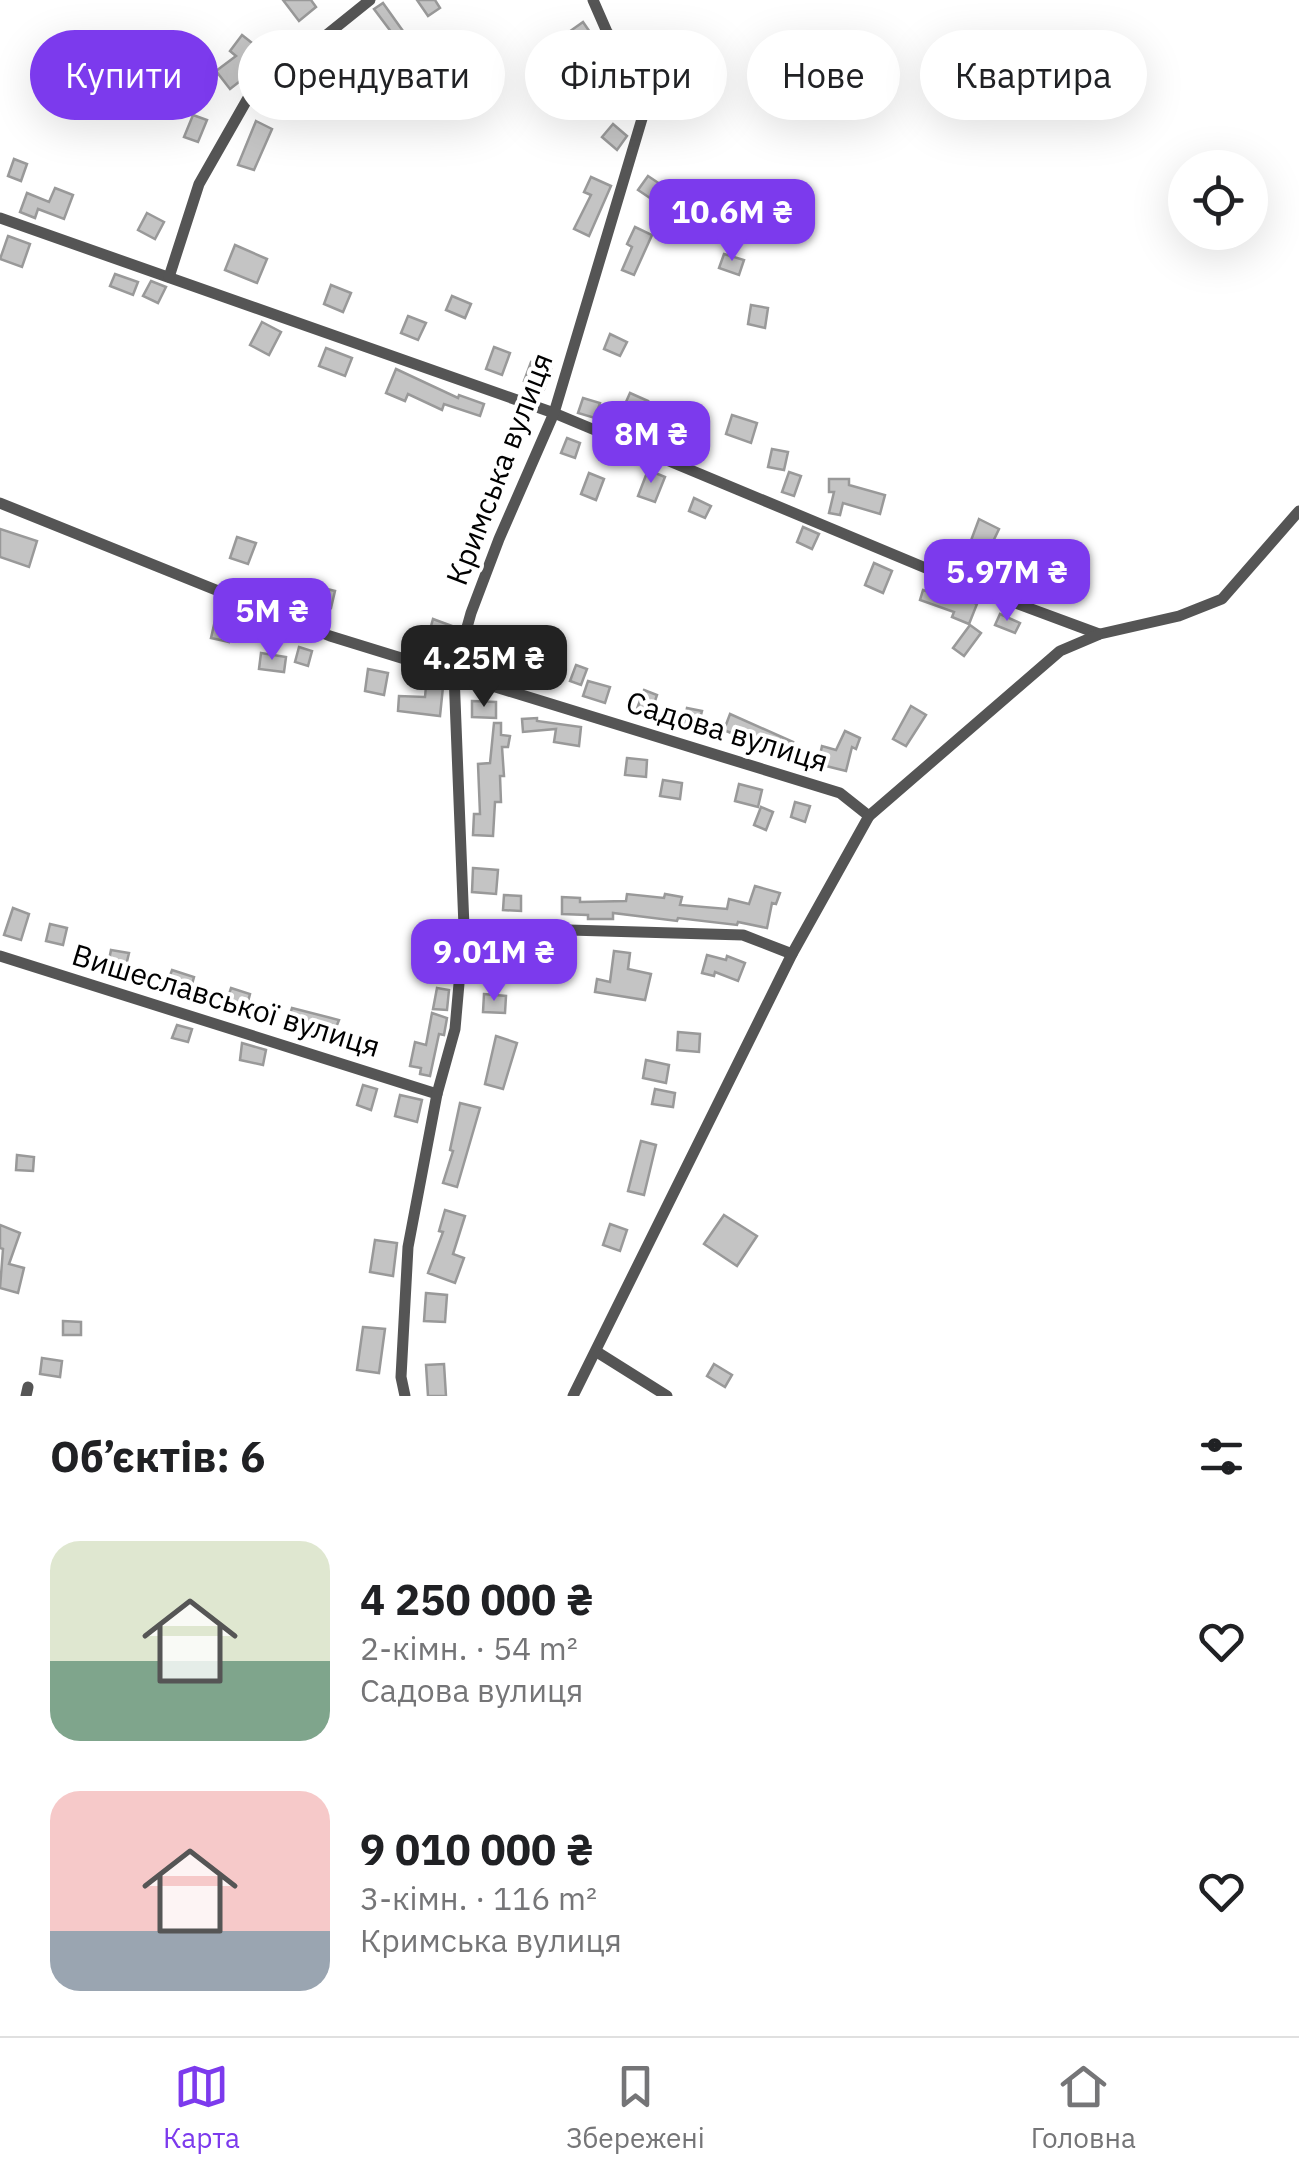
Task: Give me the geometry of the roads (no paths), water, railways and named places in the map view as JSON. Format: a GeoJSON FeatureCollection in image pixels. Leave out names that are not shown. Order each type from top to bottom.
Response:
{"type":"FeatureCollection","features":[{"type":"Feature","properties":{"kind":"street"},"geometry":{"type":"LineString","coordinates":[[169,277],[199,184],[248,98],[370,0]]}},
{"type":"Feature","properties":{"kind":"street","name":"Кримська вулиця"},"geometry":{"type":"LineString","coordinates":[[405,1396],[401,1377],[408,1247],[437,1094],[455,1030],[464,928],[454,674],[471,612],[554,413],[647,102],[638,71],[607,32],[593,0]]}},
{"type":"Feature","properties":{"kind":"street"},"geometry":{"type":"LineString","coordinates":[[0,218],[554,413],[964,584],[1100,634]]}},
{"type":"Feature","properties":{"kind":"street","name":"Садова вулиця"},"geometry":{"type":"LineString","coordinates":[[0,503],[330,636],[840,793],[869,816]]}},
{"type":"Feature","properties":{"kind":"street"},"geometry":{"type":"LineString","coordinates":[[573,1396],[792,954],[869,816],[1060,652],[1100,634],[1190,613],[1222,599],[1299,510]]}},
{"type":"Feature","properties":{"kind":"street"},"geometry":{"type":"LineString","coordinates":[[464,928],[743,935],[792,954]]}},
{"type":"Feature","properties":{"kind":"street","name":"Вишеславської вулиця"},"geometry":{"type":"LineString","coordinates":[[0,956],[437,1094]]}},
{"type":"Feature","properties":{"kind":"street"},"geometry":{"type":"LineString","coordinates":[[596,1352],[667,1396]]}}]}
